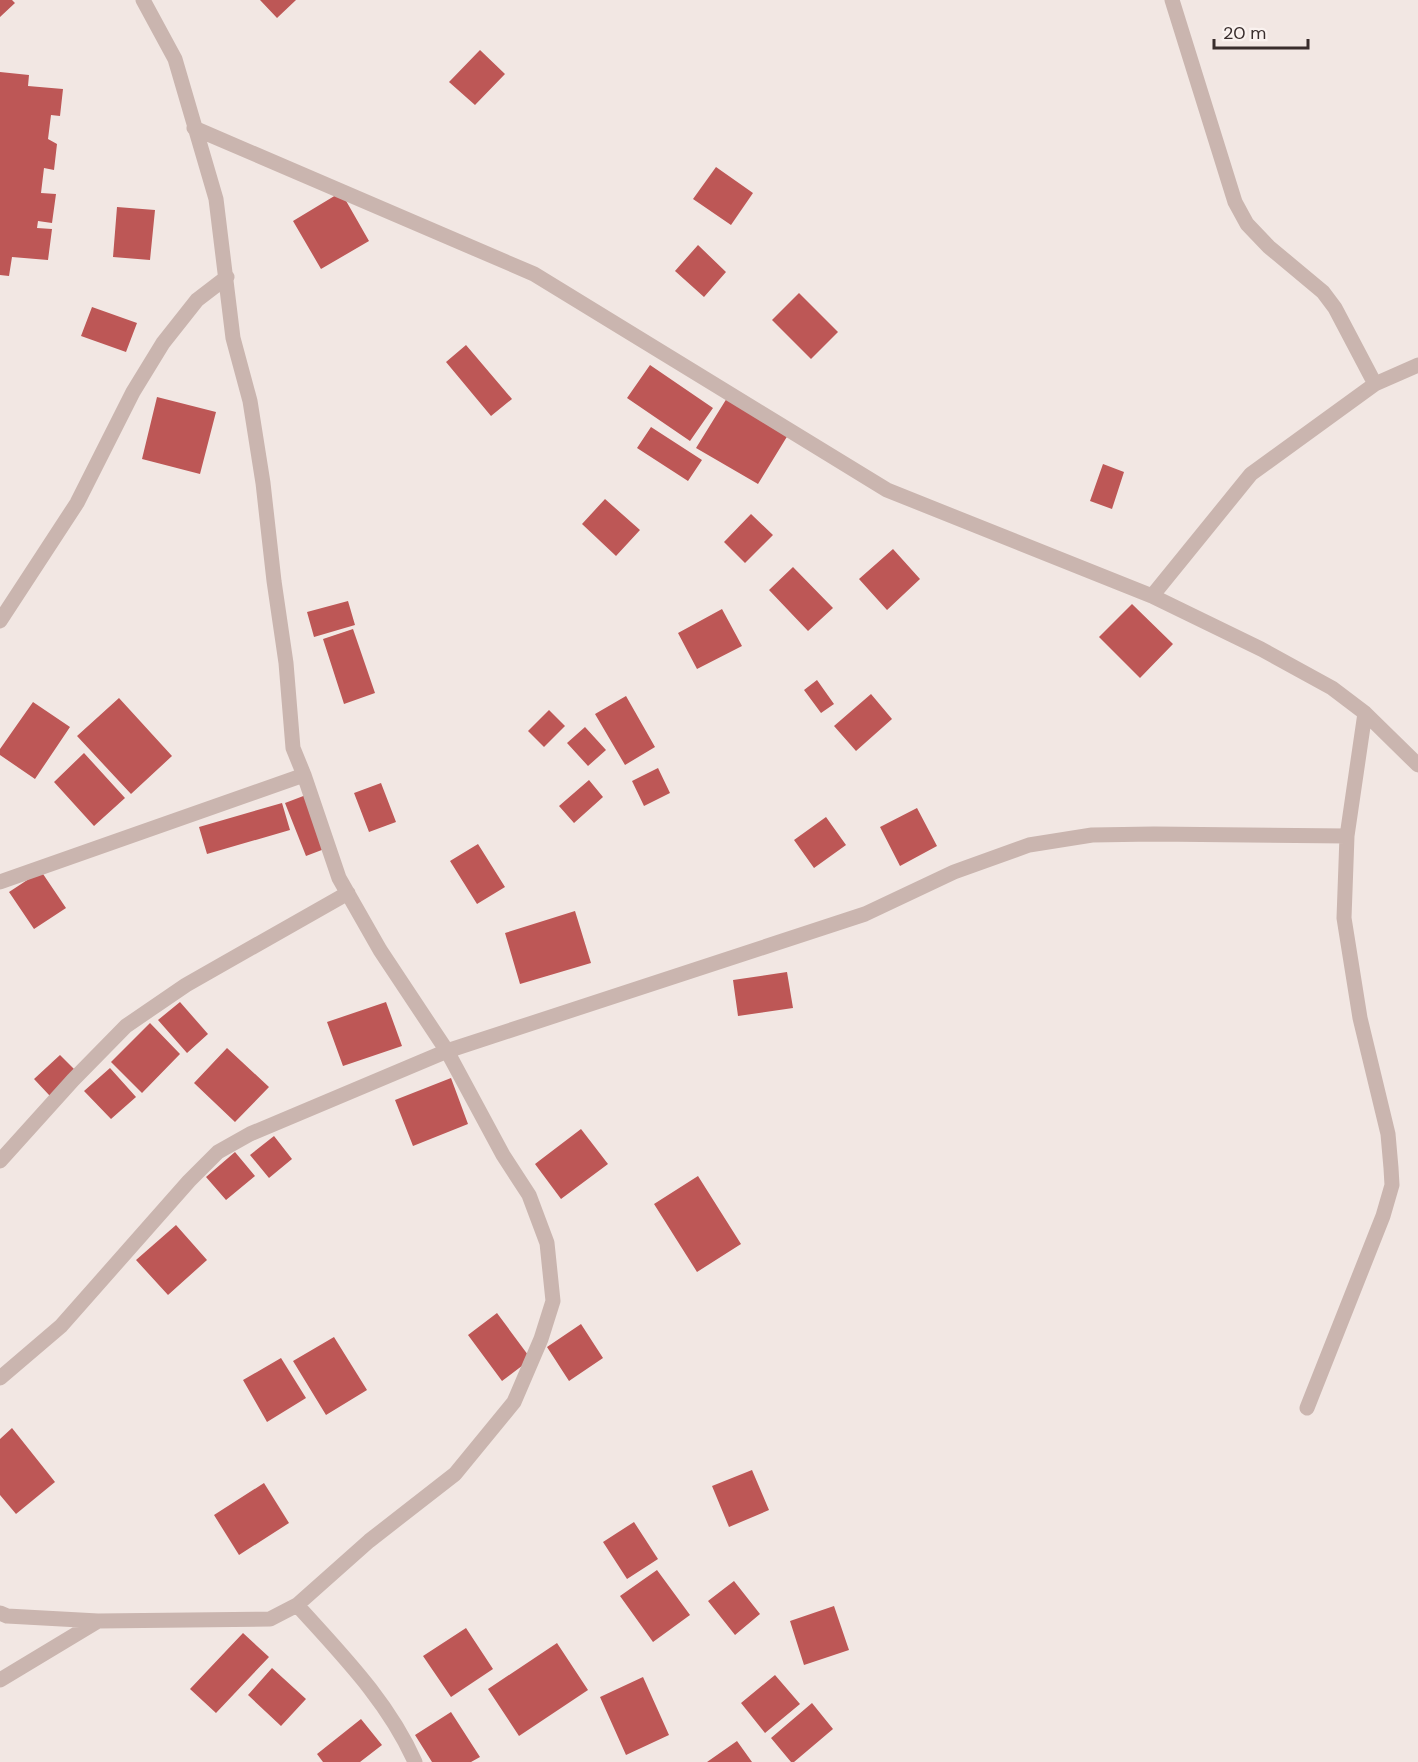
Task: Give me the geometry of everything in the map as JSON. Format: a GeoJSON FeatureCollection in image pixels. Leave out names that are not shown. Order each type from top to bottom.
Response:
{"type":"FeatureCollection","features":[{"type":"Feature","properties":{"kind":"street"},"geometry":{"type":"LineString","coordinates":[[0,1612],[7,1616],[98,1621],[270,1618],[297,1605],[369,1541],[455,1474],[514,1401],[541,1339],[553,1302],[547,1243],[529,1195],[503,1155],[447,1051],[380,950],[339,878],[293,748],[286,663],[263,483],[250,401],[233,338],[216,200],[175,59],[143,0]]}},
{"type":"Feature","properties":{"kind":"street"},"geometry":{"type":"LineString","coordinates":[[1172,0],[1235,202],[1247,224],[1269,247],[1323,292],[1335,308],[1375,384]]}},
{"type":"Feature","properties":{"kind":"street"},"geometry":{"type":"LineString","coordinates":[[194,128],[534,274],[887,490],[1152,596],[1261,649],[1332,688],[1365,713],[1418,765]]}},
{"type":"Feature","properties":{"kind":"street"},"geometry":{"type":"LineString","coordinates":[[0,621],[77,503],[133,392],[163,343],[197,300],[226,277]]}},
{"type":"Feature","properties":{"kind":"street"},"geometry":{"type":"LineString","coordinates":[[1152,596],[1251,474],[1375,384],[1418,366]]}},
{"type":"Feature","properties":{"kind":"street"},"geometry":{"type":"LineString","coordinates":[[1307,1408],[1383,1216],[1392,1185],[1388,1134],[1360,1018],[1344,918],[1347,836],[1365,713]]}},
{"type":"Feature","properties":{"kind":"street"},"geometry":{"type":"LineString","coordinates":[[0,882],[304,775]]}},
{"type":"Feature","properties":{"kind":"street"},"geometry":{"type":"LineString","coordinates":[[0,1378],[61,1326],[189,1181],[218,1152],[250,1134],[447,1051],[865,914],[954,872],[1029,845],[1092,835],[1347,836]]}},
{"type":"Feature","properties":{"kind":"street"},"geometry":{"type":"LineString","coordinates":[[0,1161],[73,1080],[126,1026],[186,985],[348,892]]}},
{"type":"Feature","properties":{"kind":"street"},"geometry":{"type":"LineString","coordinates":[[297,1605],[383,1706],[407,1744],[415,1762]]}},
{"type":"Feature","properties":{"kind":"street"},"geometry":{"type":"LineString","coordinates":[[0,1680],[98,1621]]}},
{"type":"Feature","properties":{"kind":"building"},"geometry":{"type":"Polygon","coordinates":[[[0,0],[12,0],[15,3],[0,17],[0,0]]]}},
{"type":"Feature","properties":{"kind":"building"},"geometry":{"type":"Polygon","coordinates":[[[260,0],[296,0],[277,18],[260,0]]]}},
{"type":"Feature","properties":{"kind":"building"},"geometry":{"type":"Polygon","coordinates":[[[480,50],[505,74],[475,105],[449,82],[480,50]]]}},
{"type":"Feature","properties":{"kind":"building"},"geometry":{"type":"Polygon","coordinates":[[[0,72],[29,75],[28,86],[63,89],[60,116],[51,115],[48,139],[57,144],[54,170],[44,168],[41,193],[56,194],[52,223],[38,221],[37,228],[52,229],[48,260],[12,257],[9,276],[0,275],[0,72]]]}},
{"type":"Feature","properties":{"kind":"building"},"geometry":{"type":"Polygon","coordinates":[[[716,167],[753,193],[731,225],[693,199],[716,167]]]}},
{"type":"Feature","properties":{"kind":"building"},"geometry":{"type":"Polygon","coordinates":[[[341,192],[369,241],[321,269],[293,221],[341,192]]]}},
{"type":"Feature","properties":{"kind":"building"},"geometry":{"type":"Polygon","coordinates":[[[117,207],[155,210],[150,260],[113,257],[117,207]]]}},
{"type":"Feature","properties":{"kind":"building"},"geometry":{"type":"Polygon","coordinates":[[[698,245],[726,272],[704,297],[675,271],[698,245]]]}},
{"type":"Feature","properties":{"kind":"building"},"geometry":{"type":"Polygon","coordinates":[[[799,293],[838,332],[811,359],[772,320],[799,293]]]}},
{"type":"Feature","properties":{"kind":"building"},"geometry":{"type":"Polygon","coordinates":[[[92,307],[137,323],[126,352],[81,336],[92,307]]]}},
{"type":"Feature","properties":{"kind":"building"},"geometry":{"type":"Polygon","coordinates":[[[466,345],[512,399],[491,416],[446,362],[466,345]]]}},
{"type":"Feature","properties":{"kind":"building"},"geometry":{"type":"Polygon","coordinates":[[[650,365],[713,408],[690,441],[627,398],[650,365]]]}},
{"type":"Feature","properties":{"kind":"building"},"geometry":{"type":"Polygon","coordinates":[[[157,397],[216,412],[200,474],[142,459],[157,397]]]}},
{"type":"Feature","properties":{"kind":"building"},"geometry":{"type":"Polygon","coordinates":[[[727,398],[788,435],[758,484],[696,448],[727,398]]]}},
{"type":"Feature","properties":{"kind":"building"},"geometry":{"type":"Polygon","coordinates":[[[651,427],[702,460],[688,481],[637,448],[651,427]]]}},
{"type":"Feature","properties":{"kind":"building"},"geometry":{"type":"Polygon","coordinates":[[[1103,464],[1124,472],[1112,509],[1090,501],[1103,464]]]}},
{"type":"Feature","properties":{"kind":"building"},"geometry":{"type":"Polygon","coordinates":[[[605,499],[640,530],[616,556],[582,524],[605,499]]]}},
{"type":"Feature","properties":{"kind":"building"},"geometry":{"type":"Polygon","coordinates":[[[751,514],[773,535],[745,563],[724,542],[751,514]]]}},
{"type":"Feature","properties":{"kind":"building"},"geometry":{"type":"Polygon","coordinates":[[[893,549],[920,579],[887,610],[859,579],[893,549]]]}},
{"type":"Feature","properties":{"kind":"building"},"geometry":{"type":"Polygon","coordinates":[[[793,567],[833,608],[808,631],[769,590],[793,567]]]}},
{"type":"Feature","properties":{"kind":"building"},"geometry":{"type":"Polygon","coordinates":[[[348,601],[355,625],[314,637],[307,612],[348,601]]]}},
{"type":"Feature","properties":{"kind":"building"},"geometry":{"type":"Polygon","coordinates":[[[1132,604],[1173,644],[1140,678],[1099,637],[1132,604]]]}},
{"type":"Feature","properties":{"kind":"building"},"geometry":{"type":"Polygon","coordinates":[[[722,609],[742,646],[697,669],[678,633],[722,609]]]}},
{"type":"Feature","properties":{"kind":"building"},"geometry":{"type":"Polygon","coordinates":[[[353,629],[375,693],[344,704],[323,639],[353,629]]]}},
{"type":"Feature","properties":{"kind":"building"},"geometry":{"type":"Polygon","coordinates":[[[817,680],[834,704],[821,713],[804,690],[817,680]]]}},
{"type":"Feature","properties":{"kind":"building"},"geometry":{"type":"Polygon","coordinates":[[[871,694],[892,719],[856,751],[834,726],[871,694]]]}},
{"type":"Feature","properties":{"kind":"building"},"geometry":{"type":"Polygon","coordinates":[[[626,696],[655,747],[625,765],[595,714],[626,696]]]}},
{"type":"Feature","properties":{"kind":"building"},"geometry":{"type":"Polygon","coordinates":[[[119,698],[172,756],[131,794],[77,736],[119,698]]]}},
{"type":"Feature","properties":{"kind":"building"},"geometry":{"type":"Polygon","coordinates":[[[33,702],[70,727],[35,779],[0,755],[0,749],[33,702]]]}},
{"type":"Feature","properties":{"kind":"building"},"geometry":{"type":"Polygon","coordinates":[[[549,710],[565,726],[544,747],[528,731],[549,710]]]}},
{"type":"Feature","properties":{"kind":"building"},"geometry":{"type":"Polygon","coordinates":[[[585,727],[606,750],[588,766],[567,743],[585,727]]]}},
{"type":"Feature","properties":{"kind":"building"},"geometry":{"type":"Polygon","coordinates":[[[84,753],[125,798],[94,826],[54,782],[84,753]]]}},
{"type":"Feature","properties":{"kind":"building"},"geometry":{"type":"Polygon","coordinates":[[[658,768],[670,793],[644,806],[632,781],[658,768]]]}},
{"type":"Feature","properties":{"kind":"building"},"geometry":{"type":"Polygon","coordinates":[[[589,780],[603,797],[574,823],[559,806],[589,780]]]}},
{"type":"Feature","properties":{"kind":"building"},"geometry":{"type":"Polygon","coordinates":[[[381,783],[396,822],[369,832],[354,793],[381,783]]]}},
{"type":"Feature","properties":{"kind":"building"},"geometry":{"type":"Polygon","coordinates":[[[306,795],[327,848],[306,856],[285,803],[306,795]]]}},
{"type":"Feature","properties":{"kind":"building"},"geometry":{"type":"Polygon","coordinates":[[[282,803],[290,830],[207,854],[199,827],[282,803]]]}},
{"type":"Feature","properties":{"kind":"building"},"geometry":{"type":"Polygon","coordinates":[[[917,808],[937,846],[900,866],[880,827],[917,808]]]}},
{"type":"Feature","properties":{"kind":"building"},"geometry":{"type":"Polygon","coordinates":[[[826,817],[846,845],[814,868],[794,840],[826,817]]]}},
{"type":"Feature","properties":{"kind":"building"},"geometry":{"type":"Polygon","coordinates":[[[478,844],[505,887],[477,904],[450,861],[478,844]]]}},
{"type":"Feature","properties":{"kind":"building"},"geometry":{"type":"Polygon","coordinates":[[[41,871],[66,908],[34,929],[9,892],[41,871]]]}},
{"type":"Feature","properties":{"kind":"building"},"geometry":{"type":"Polygon","coordinates":[[[575,911],[591,963],[520,984],[505,933],[575,911]]]}},
{"type":"Feature","properties":{"kind":"building"},"geometry":{"type":"Polygon","coordinates":[[[787,972],[793,1008],[738,1016],[733,980],[787,972]]]}},
{"type":"Feature","properties":{"kind":"building"},"geometry":{"type":"Polygon","coordinates":[[[180,1002],[208,1034],[187,1053],[158,1020],[180,1002]]]}},
{"type":"Feature","properties":{"kind":"building"},"geometry":{"type":"Polygon","coordinates":[[[386,1002],[402,1046],[343,1066],[327,1022],[386,1002]]]}},
{"type":"Feature","properties":{"kind":"building"},"geometry":{"type":"Polygon","coordinates":[[[150,1023],[180,1054],[142,1093],[111,1062],[150,1023]]]}},
{"type":"Feature","properties":{"kind":"building"},"geometry":{"type":"Polygon","coordinates":[[[227,1048],[269,1087],[235,1122],[194,1083],[227,1048]]]}},
{"type":"Feature","properties":{"kind":"building"},"geometry":{"type":"Polygon","coordinates":[[[60,1055],[76,1071],[50,1096],[34,1079],[60,1055]]]}},
{"type":"Feature","properties":{"kind":"building"},"geometry":{"type":"Polygon","coordinates":[[[110,1068],[136,1097],[111,1119],[84,1091],[110,1068]]]}},
{"type":"Feature","properties":{"kind":"building"},"geometry":{"type":"Polygon","coordinates":[[[451,1078],[468,1124],[413,1146],[395,1100],[451,1078]]]}},
{"type":"Feature","properties":{"kind":"building"},"geometry":{"type":"Polygon","coordinates":[[[581,1129],[608,1164],[561,1199],[535,1164],[581,1129]]]}},
{"type":"Feature","properties":{"kind":"building"},"geometry":{"type":"Polygon","coordinates":[[[274,1136],[292,1159],[269,1178],[250,1155],[274,1136]]]}},
{"type":"Feature","properties":{"kind":"building"},"geometry":{"type":"Polygon","coordinates":[[[235,1152],[255,1176],[226,1200],[206,1177],[235,1152]]]}},
{"type":"Feature","properties":{"kind":"building"},"geometry":{"type":"Polygon","coordinates":[[[698,1176],[741,1244],[697,1272],[654,1204],[698,1176]]]}},
{"type":"Feature","properties":{"kind":"building"},"geometry":{"type":"Polygon","coordinates":[[[176,1225],[207,1260],[168,1295],[136,1260],[176,1225]]]}},
{"type":"Feature","properties":{"kind":"building"},"geometry":{"type":"Polygon","coordinates":[[[497,1313],[531,1359],[502,1381],[468,1335],[497,1313]]]}},
{"type":"Feature","properties":{"kind":"building"},"geometry":{"type":"Polygon","coordinates":[[[581,1324],[603,1358],[569,1381],[547,1347],[581,1324]]]}},
{"type":"Feature","properties":{"kind":"building"},"geometry":{"type":"Polygon","coordinates":[[[334,1337],[367,1390],[326,1415],[293,1361],[334,1337]]]}},
{"type":"Feature","properties":{"kind":"building"},"geometry":{"type":"Polygon","coordinates":[[[281,1358],[306,1398],[267,1422],[243,1380],[281,1358]]]}},
{"type":"Feature","properties":{"kind":"building"},"geometry":{"type":"Polygon","coordinates":[[[12,1428],[55,1482],[16,1514],[0,1495],[0,1439],[12,1428]]]}},
{"type":"Feature","properties":{"kind":"building"},"geometry":{"type":"Polygon","coordinates":[[[752,1470],[769,1510],[729,1527],[712,1486],[752,1470]]]}},
{"type":"Feature","properties":{"kind":"building"},"geometry":{"type":"Polygon","coordinates":[[[264,1483],[289,1523],[239,1555],[214,1515],[264,1483]]]}},
{"type":"Feature","properties":{"kind":"building"},"geometry":{"type":"Polygon","coordinates":[[[634,1522],[658,1559],[627,1579],[603,1542],[634,1522]]]}},
{"type":"Feature","properties":{"kind":"building"},"geometry":{"type":"Polygon","coordinates":[[[657,1570],[690,1615],[653,1642],[620,1596],[657,1570]]]}},
{"type":"Feature","properties":{"kind":"building"},"geometry":{"type":"Polygon","coordinates":[[[734,1581],[760,1614],[735,1635],[708,1601],[734,1581]]]}},
{"type":"Feature","properties":{"kind":"building"},"geometry":{"type":"Polygon","coordinates":[[[834,1606],[849,1650],[804,1665],[790,1621],[834,1606]]]}},
{"type":"Feature","properties":{"kind":"building"},"geometry":{"type":"Polygon","coordinates":[[[466,1628],[493,1669],[451,1697],[423,1656],[466,1628]]]}},
{"type":"Feature","properties":{"kind":"building"},"geometry":{"type":"Polygon","coordinates":[[[243,1633],[269,1657],[216,1713],[190,1689],[243,1633]]]}},
{"type":"Feature","properties":{"kind":"building"},"geometry":{"type":"Polygon","coordinates":[[[557,1643],[588,1690],[519,1736],[488,1689],[557,1643]]]}},
{"type":"Feature","properties":{"kind":"building"},"geometry":{"type":"Polygon","coordinates":[[[272,1668],[306,1699],[281,1726],[248,1695],[272,1668]]]}},
{"type":"Feature","properties":{"kind":"building"},"geometry":{"type":"Polygon","coordinates":[[[775,1675],[800,1704],[765,1733],[741,1703],[775,1675]]]}},
{"type":"Feature","properties":{"kind":"building"},"geometry":{"type":"Polygon","coordinates":[[[643,1677],[669,1735],[626,1755],[600,1697],[643,1677]]]}},
{"type":"Feature","properties":{"kind":"building"},"geometry":{"type":"Polygon","coordinates":[[[812,1703],[833,1729],[794,1762],[791,1762],[771,1738],[812,1703]]]}},
{"type":"Feature","properties":{"kind":"building"},"geometry":{"type":"Polygon","coordinates":[[[451,1712],[480,1757],[471,1762],[432,1762],[415,1735],[451,1712]]]}},
{"type":"Feature","properties":{"kind":"building"},"geometry":{"type":"Polygon","coordinates":[[[361,1719],[382,1745],[360,1762],[323,1762],[317,1754],[361,1719]]]}},
{"type":"Feature","properties":{"kind":"building"},"geometry":{"type":"Polygon","coordinates":[[[737,1741],[752,1762],[707,1762],[737,1741]]]}}]}
